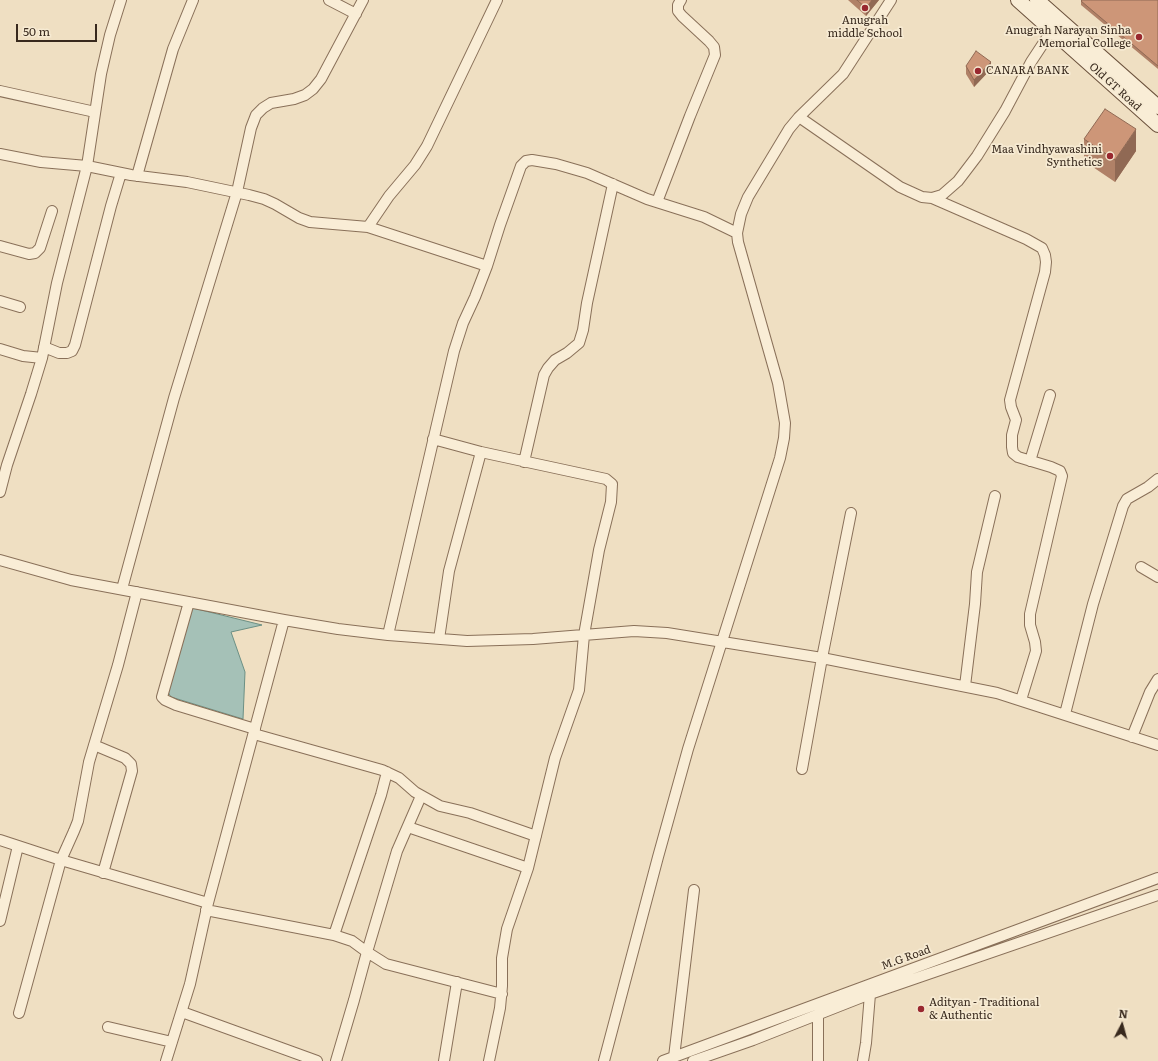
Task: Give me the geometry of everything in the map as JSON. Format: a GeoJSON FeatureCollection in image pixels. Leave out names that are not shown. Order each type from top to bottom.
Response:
{"type":"FeatureCollection","features":[{"type":"Feature","properties":{"kind":"main road","name":"Old GT Road"},"geometry":{"type":"LineString","coordinates":[[1018,0],[1158,125]]}},
{"type":"Feature","properties":{"kind":"main road","name":"Old GT Road"},"geometry":{"type":"LineString","coordinates":[[1037,0],[1158,107]]}},
{"type":"Feature","properties":{"kind":"street"},"geometry":{"type":"LineString","coordinates":[[0,492],[7,465],[42,358],[57,283],[87,166],[101,74],[110,35],[121,0]]}},
{"type":"Feature","properties":{"kind":"street"},"geometry":{"type":"LineString","coordinates":[[136,176],[173,49],[193,0]]}},
{"type":"Feature","properties":{"kind":"street"},"geometry":{"type":"LineString","coordinates":[[329,0],[356,14]]}},
{"type":"Feature","properties":{"kind":"street"},"geometry":{"type":"LineString","coordinates":[[122,589],[174,398],[237,192],[246,144],[256,115],[271,103],[294,99],[305,95],[313,89],[320,79],[363,0]]}},
{"type":"Feature","properties":{"kind":"street"},"geometry":{"type":"LineString","coordinates":[[368,227],[389,196],[415,165],[427,146],[497,0]]}},
{"type":"Feature","properties":{"kind":"street"},"geometry":{"type":"LineString","coordinates":[[657,202],[715,55],[714,46],[682,16],[678,10],[678,5],[681,0]]}},
{"type":"Feature","properties":{"kind":"street"},"geometry":{"type":"LineString","coordinates":[[604,1061],[683,764],[780,458],[784,438],[785,423],[778,383],[744,265],[737,233],[741,214],[748,197],[789,129],[799,117],[843,74],[891,0]]}},
{"type":"Feature","properties":{"kind":"street"},"geometry":{"type":"LineString","coordinates":[[932,198],[942,195],[950,188],[977,156],[1005,111],[1031,62],[1052,30]]}},
{"type":"Feature","properties":{"kind":"street"},"geometry":{"type":"LineString","coordinates":[[0,91],[95,112]]}},
{"type":"Feature","properties":{"kind":"street"},"geometry":{"type":"LineString","coordinates":[[799,117],[900,187],[922,197],[932,198],[1026,239],[1042,248],[1045,255],[1045,272],[1010,400],[1011,408],[1016,420],[1012,435],[1012,446],[1013,453],[1018,457],[1060,472],[1062,476],[1032,606],[1030,625],[1036,651],[1021,700]]}},
{"type":"Feature","properties":{"kind":"street"},"geometry":{"type":"LineString","coordinates":[[0,154],[41,162],[87,166],[136,176],[188,182],[237,192],[264,199],[310,222],[368,227],[487,266]]}},
{"type":"Feature","properties":{"kind":"street"},"geometry":{"type":"LineString","coordinates":[[388,635],[454,352],[463,323],[487,266],[521,166],[532,160],[556,164],[587,173],[657,202],[704,217],[737,233]]}},
{"type":"Feature","properties":{"kind":"street"},"geometry":{"type":"LineString","coordinates":[[44,348],[59,353],[67,353],[72,351],[75,345],[121,173]]}},
{"type":"Feature","properties":{"kind":"street"},"geometry":{"type":"LineString","coordinates":[[524,462],[544,375],[555,360],[567,353],[579,343],[613,184]]}},
{"type":"Feature","properties":{"kind":"street"},"geometry":{"type":"LineString","coordinates":[[0,246],[29,254],[35,253],[40,248],[52,211]]}},
{"type":"Feature","properties":{"kind":"street"},"geometry":{"type":"LineString","coordinates":[[0,301],[20,307]]}},
{"type":"Feature","properties":{"kind":"street"},"geometry":{"type":"LineString","coordinates":[[0,349],[23,356],[42,358]]}},
{"type":"Feature","properties":{"kind":"street"},"geometry":{"type":"LineString","coordinates":[[1030,461],[1050,395]]}},
{"type":"Feature","properties":{"kind":"street"},"geometry":{"type":"LineString","coordinates":[[433,439],[524,462],[606,479],[612,484],[611,502],[599,550],[584,635],[578,690],[555,758],[528,868],[507,929],[502,958],[502,994],[489,1061]]}},
{"type":"Feature","properties":{"kind":"street"},"geometry":{"type":"LineString","coordinates":[[439,639],[449,571],[459,530],[482,452]]}},
{"type":"Feature","properties":{"kind":"street"},"geometry":{"type":"LineString","coordinates":[[1064,714],[1093,604],[1123,506],[1127,499],[1148,487],[1158,479]]}},
{"type":"Feature","properties":{"kind":"street"},"geometry":{"type":"LineString","coordinates":[[965,686],[975,604],[977,572],[995,496]]}},
{"type":"Feature","properties":{"kind":"street"},"geometry":{"type":"LineString","coordinates":[[802,769],[822,658],[851,513]]}},
{"type":"Feature","properties":{"kind":"street"},"geometry":{"type":"LineString","coordinates":[[0,560],[71,580],[284,620],[388,635],[467,641],[494,641],[649,631],[721,641],[822,658],[998,693],[1158,745]]}},
{"type":"Feature","properties":{"kind":"street"},"geometry":{"type":"LineString","coordinates":[[1141,567],[1158,577]]}},
{"type":"Feature","properties":{"kind":"street"},"geometry":{"type":"LineString","coordinates":[[19,1013],[61,860],[78,821],[86,775],[138,592]]}},
{"type":"Feature","properties":{"kind":"street"},"geometry":{"type":"LineString","coordinates":[[189,602],[162,697],[165,700],[254,732],[387,772],[399,778],[421,796],[440,806],[470,813],[536,836]]}},
{"type":"Feature","properties":{"kind":"street"},"geometry":{"type":"LineString","coordinates":[[166,1061],[182,1012],[207,907],[284,620]]}},
{"type":"Feature","properties":{"kind":"street"},"geometry":{"type":"LineString","coordinates":[[1132,737],[1150,692],[1158,679]]}},
{"type":"Feature","properties":{"kind":"street"},"geometry":{"type":"LineString","coordinates":[[94,745],[125,758],[131,764],[132,771],[103,872]]}},
{"type":"Feature","properties":{"kind":"street"},"geometry":{"type":"LineString","coordinates":[[334,935],[387,772]]}},
{"type":"Feature","properties":{"kind":"street"},"geometry":{"type":"LineString","coordinates":[[336,1061],[397,851],[421,796]]}},
{"type":"Feature","properties":{"kind":"street"},"geometry":{"type":"LineString","coordinates":[[408,827],[528,868]]}},
{"type":"Feature","properties":{"kind":"street"},"geometry":{"type":"LineString","coordinates":[[0,840],[103,872],[207,907],[334,935],[352,941],[386,964],[502,994]]}},
{"type":"Feature","properties":{"kind":"street"},"geometry":{"type":"LineString","coordinates":[[0,921],[18,846]]}},
{"type":"Feature","properties":{"kind":"street","name":"M.G Road"},"geometry":{"type":"LineString","coordinates":[[663,1061],[1158,878]]}},
{"type":"Feature","properties":{"kind":"street"},"geometry":{"type":"LineString","coordinates":[[674,1057],[694,890]]}},
{"type":"Feature","properties":{"kind":"street","name":"M.G Road"},"geometry":{"type":"LineString","coordinates":[[693,1061],[870,994],[1158,895]]}},
{"type":"Feature","properties":{"kind":"street"},"geometry":{"type":"LineString","coordinates":[[444,1061],[457,982]]}},
{"type":"Feature","properties":{"kind":"street"},"geometry":{"type":"LineString","coordinates":[[863,1061],[870,994]]}},
{"type":"Feature","properties":{"kind":"street"},"geometry":{"type":"LineString","coordinates":[[182,1012],[317,1061]]}},
{"type":"Feature","properties":{"kind":"street"},"geometry":{"type":"LineString","coordinates":[[818,1014],[818,1061]]}},
{"type":"Feature","properties":{"kind":"street"},"geometry":{"type":"LineString","coordinates":[[776,1019],[780,1029]]}},
{"type":"Feature","properties":{"kind":"street"},"geometry":{"type":"LineString","coordinates":[[108,1027],[172,1042]]}},
{"type":"Feature","properties":{"kind":"water"},"geometry":{"type":"Polygon","coordinates":[[[193,608],[262,625],[231,632],[245,672],[243,719],[171,697],[166,689],[189,611],[193,608]]]}},
{"type":"Feature","properties":{"kind":"building"},"geometry":{"type":"Polygon","coordinates":[[[857,0],[872,0],[866,8],[857,0]]]}},
{"type":"Feature","properties":{"kind":"building","name":"Anugrah Narayan Sinha Memorial College"},"geometry":{"type":"Polygon","coordinates":[[[1158,0],[1158,66],[1081,1],[1158,0]]]}},
{"type":"Feature","properties":{"kind":"building"},"geometry":{"type":"Polygon","coordinates":[[[976,51],[991,62],[974,80],[966,66],[976,51]]]}},
{"type":"Feature","properties":{"kind":"building"},"geometry":{"type":"Polygon","coordinates":[[[1105,109],[1136,129],[1115,160],[1084,139],[1105,109]]]}},
{"type":"Feature","properties":{"kind":"place","name":"Anugrah middle School"},"geometry":{"type":"Point","coordinates":[865,8]}},
{"type":"Feature","properties":{"kind":"place","name":"Anugrah Narayan Sinha Memorial College"},"geometry":{"type":"Point","coordinates":[1139,37]}},
{"type":"Feature","properties":{"kind":"place","name":"CANARA BANK"},"geometry":{"type":"Point","coordinates":[978,71]}},
{"type":"Feature","properties":{"kind":"place","name":"Maa Vindhyawashini Synthetics"},"geometry":{"type":"Point","coordinates":[1110,156]}},
{"type":"Feature","properties":{"kind":"place","name":"Adityan - Traditional & Authentic"},"geometry":{"type":"Point","coordinates":[921,1009]}}]}
